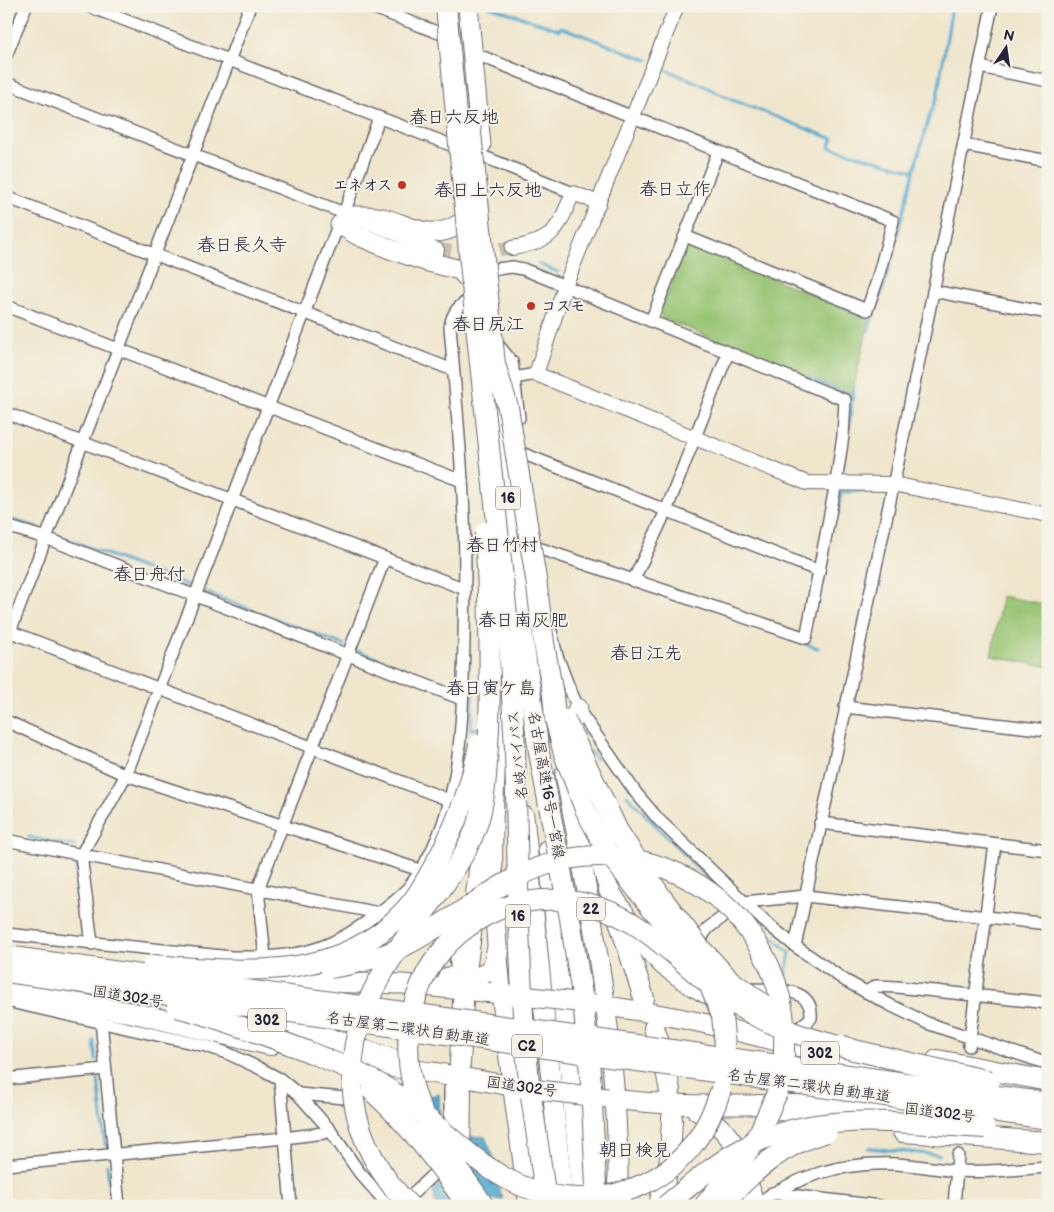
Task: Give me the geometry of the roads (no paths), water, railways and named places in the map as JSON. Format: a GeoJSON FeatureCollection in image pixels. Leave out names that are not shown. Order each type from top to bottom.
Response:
{"type":"FeatureCollection","features":[{"type":"Feature","properties":{"kind":"highway","name":"名岐バイパス"},"geometry":{"type":"LineString","coordinates":[[436,6],[470,299],[498,643],[564,1206]]}},
{"type":"Feature","properties":{"kind":"highway","name":"名古屋高速16号一宮線"},"geometry":{"type":"LineString","coordinates":[[446,6],[487,362],[522,633],[539,752],[583,1001],[591,1084],[597,1206]]}},
{"type":"Feature","properties":{"kind":"highway","name":"名古屋高速16号一宮線"},"geometry":{"type":"LineString","coordinates":[[458,6],[510,653],[515,749],[518,929],[523,1016],[529,1082],[547,1206]]}},
{"type":"Feature","properties":{"kind":"highway","name":"名岐バイパス"},"geometry":{"type":"LineString","coordinates":[[468,6],[482,156],[495,342],[507,476],[559,945],[583,1206]]}},
{"type":"Feature","properties":{"kind":"highway"},"geometry":{"type":"LineString","coordinates":[[341,217],[379,217],[424,232],[444,232],[461,223]]}},
{"type":"Feature","properties":{"kind":"highway"},"geometry":{"type":"LineString","coordinates":[[341,217],[359,236],[425,262],[460,270],[468,279]]}},
{"type":"Feature","properties":{"kind":"highway"},"geometry":{"type":"LineString","coordinates":[[487,362],[475,388],[488,578],[498,643],[493,876],[498,941],[508,995],[529,1206]]}},
{"type":"Feature","properties":{"kind":"highway"},"geometry":{"type":"LineString","coordinates":[[6,972],[166,1004],[200,1013],[253,1030],[329,1060],[363,1075],[396,1094],[486,1166],[502,1176],[518,1185],[553,1196],[584,1199],[607,1196],[638,1186],[654,1179],[673,1166],[693,1146],[715,1107],[721,1088],[725,1064],[722,1016],[714,995],[694,958],[608,853],[585,809],[564,754],[555,718],[535,570],[508,407],[487,362]]}},
{"type":"Feature","properties":{"kind":"highway","name":"22"},"geometry":{"type":"LineString","coordinates":[[523,619],[541,664],[558,736],[595,931],[600,1005],[617,1133],[618,1206]]}},
{"type":"Feature","properties":{"kind":"highway"},"geometry":{"type":"LineString","coordinates":[[238,970],[319,962],[356,948],[388,926],[403,912],[417,894],[452,833],[474,764],[498,643]]}},
{"type":"Feature","properties":{"kind":"highway"},"geometry":{"type":"LineString","coordinates":[[410,1206],[380,1170],[360,1129],[352,1091],[353,1054],[362,1013],[379,978],[401,943],[456,868],[476,830],[484,796],[490,702],[498,643]]}},
{"type":"Feature","properties":{"kind":"highway"},"geometry":{"type":"LineString","coordinates":[[553,695],[618,832],[662,898],[701,949],[731,981],[775,1013],[805,1030],[854,1050]]}},
{"type":"Feature","properties":{"kind":"highway"},"geometry":{"type":"LineString","coordinates":[[558,736],[573,721],[578,708]]}},
{"type":"Feature","properties":{"kind":"highway"},"geometry":{"type":"LineString","coordinates":[[562,758],[578,794],[609,890],[640,1004],[799,1028],[910,1055],[1048,1081]]}},
{"type":"Feature","properties":{"kind":"highway"},"geometry":{"type":"LineString","coordinates":[[461,971],[494,782]]}},
{"type":"Feature","properties":{"kind":"highway"},"geometry":{"type":"LineString","coordinates":[[6,955],[238,970],[306,971],[341,966],[382,956],[424,935],[506,882],[527,871],[568,859],[590,856],[626,858],[645,862],[680,874],[726,906],[750,933],[774,981],[783,1013],[784,1055],[782,1074],[770,1111],[748,1152],[704,1206]]}},
{"type":"Feature","properties":{"kind":"highway"},"geometry":{"type":"LineString","coordinates":[[609,890],[651,954],[664,966],[705,993],[754,1008],[774,1024]]}},
{"type":"Feature","properties":{"kind":"highway"},"geometry":{"type":"LineString","coordinates":[[484,1206],[426,1120],[412,1082],[408,1035],[416,999],[430,968],[451,942],[464,930],[492,913],[522,903],[550,899],[570,900],[623,917],[640,928],[715,990],[768,1023],[793,1033],[854,1050],[1048,1094]]}},
{"type":"Feature","properties":{"kind":"highway"},"geometry":{"type":"LineString","coordinates":[[403,984],[436,977],[476,978],[484,975],[496,959],[498,941]]}},
{"type":"Feature","properties":{"kind":"highway","name":"302"},"geometry":{"type":"LineString","coordinates":[[6,948],[227,978],[403,984],[600,1005],[640,1004],[708,1024],[852,1061],[965,1086],[1048,1094]]}},
{"type":"Feature","properties":{"kind":"highway","name":"名古屋第二環状自動車道"},"geometry":{"type":"LineString","coordinates":[[6,955],[1048,1103]]}},
{"type":"Feature","properties":{"kind":"highway","name":"名古屋第二環状自動車道"},"geometry":{"type":"LineString","coordinates":[[6,972],[1048,1119]]}},
{"type":"Feature","properties":{"kind":"highway","name":"国道302号"},"geometry":{"type":"LineString","coordinates":[[6,979],[208,1009],[277,1022],[453,1077],[517,1087],[671,1104],[863,1105],[1048,1126]]}},
{"type":"Feature","properties":{"kind":"highway"},"geometry":{"type":"LineString","coordinates":[[6,990],[134,1013],[304,1052],[453,1077]]}},
{"type":"Feature","properties":{"kind":"highway"},"geometry":{"type":"LineString","coordinates":[[458,1002],[453,1077],[460,1180],[466,1206]]}},
{"type":"Feature","properties":{"kind":"highway"},"geometry":{"type":"LineString","coordinates":[[654,1028],[663,1055],[671,1104],[670,1159],[659,1206]]}},
{"type":"Feature","properties":{"kind":"highway"},"geometry":{"type":"LineString","coordinates":[[329,1060],[372,1091],[405,1122],[433,1156],[466,1206]]}},
{"type":"Feature","properties":{"kind":"highway"},"geometry":{"type":"LineString","coordinates":[[617,1133],[628,1114],[636,1109],[671,1104],[704,1115],[733,1142],[742,1158],[753,1206]]}},
{"type":"Feature","properties":{"kind":"highway"},"geometry":{"type":"LineString","coordinates":[[759,1105],[854,1126],[951,1136],[1048,1142]]}},
{"type":"Feature","properties":{"kind":"highway"},"geometry":{"type":"LineString","coordinates":[[665,1206],[729,1157],[755,1143],[803,1126],[841,1122],[899,1123],[1048,1132]]}},
{"type":"Feature","properties":{"kind":"highway"},"geometry":{"type":"LineString","coordinates":[[721,1206],[747,1179],[769,1160],[803,1140],[842,1128],[899,1123]]}},
{"type":"Feature","properties":{"kind":"highway"},"geometry":{"type":"LineString","coordinates":[[618,1181],[622,1206]]}},
{"type":"Feature","properties":{"kind":"street"},"geometry":{"type":"LineString","coordinates":[[6,56],[26,6]]}},
{"type":"Feature","properties":{"kind":"street"},"geometry":{"type":"LineString","coordinates":[[88,6],[451,146]]}},
{"type":"Feature","properties":{"kind":"street"},"geometry":{"type":"LineString","coordinates":[[250,6],[8,634],[160,689],[449,800]]}},
{"type":"Feature","properties":{"kind":"street"},"geometry":{"type":"LineString","coordinates":[[369,6],[439,33]]}},
{"type":"Feature","properties":{"kind":"street"},"geometry":{"type":"LineString","coordinates":[[536,374],[565,286],[677,6]]}},
{"type":"Feature","properties":{"kind":"street"},"geometry":{"type":"LineString","coordinates":[[795,946],[992,6]]}},
{"type":"Feature","properties":{"kind":"street"},"geometry":{"type":"LineString","coordinates":[[473,53],[893,221],[867,310],[685,236]]}},
{"type":"Feature","properties":{"kind":"street"},"geometry":{"type":"LineString","coordinates":[[980,67],[1048,81]]}},
{"type":"Feature","properties":{"kind":"street"},"geometry":{"type":"LineString","coordinates":[[6,84],[194,154],[341,217],[438,250]]}},
{"type":"Feature","properties":{"kind":"street"},"geometry":{"type":"LineString","coordinates":[[92,944],[81,855],[126,775],[379,118]]}},
{"type":"Feature","properties":{"kind":"street"},"geometry":{"type":"LineString","coordinates":[[964,144],[1048,161]]}},
{"type":"Feature","properties":{"kind":"street"},"geometry":{"type":"LineString","coordinates":[[651,321],[718,152]]}},
{"type":"Feature","properties":{"kind":"street"},"geometry":{"type":"LineString","coordinates":[[482,156],[599,203]]}},
{"type":"Feature","properties":{"kind":"street"},"geometry":{"type":"LineString","coordinates":[[512,248],[532,245],[545,238],[554,230],[561,220],[573,193]]}},
{"type":"Feature","properties":{"kind":"street"},"geometry":{"type":"LineString","coordinates":[[6,198],[453,370]]}},
{"type":"Feature","properties":{"kind":"street"},"geometry":{"type":"LineString","coordinates":[[490,270],[517,267],[845,400],[843,436],[836,483],[806,638],[538,548]]}},
{"type":"Feature","properties":{"kind":"street"},"geometry":{"type":"LineString","coordinates":[[933,291],[1048,314]]}},
{"type":"Feature","properties":{"kind":"street"},"geometry":{"type":"LineString","coordinates":[[6,934],[232,957],[266,958],[302,953],[339,939],[359,928],[408,888],[434,845],[444,819],[457,767],[462,698],[465,589],[462,481],[450,326],[452,315],[458,306],[470,299]]}},
{"type":"Feature","properties":{"kind":"street"},"geometry":{"type":"LineString","coordinates":[[6,306],[462,481]]}},
{"type":"Feature","properties":{"kind":"street"},"geometry":{"type":"LineString","coordinates":[[495,342],[511,360],[548,616],[557,656],[578,708],[636,793],[659,820],[743,902],[795,946],[846,981],[927,1023],[969,1042],[1048,1064]]}},
{"type":"Feature","properties":{"kind":"street"},"geometry":{"type":"LineString","coordinates":[[633,580],[666,511],[728,352]]}},
{"type":"Feature","properties":{"kind":"street"},"geometry":{"type":"LineString","coordinates":[[514,378],[536,374],[807,483],[893,484],[1048,515]]}},
{"type":"Feature","properties":{"kind":"street"},"geometry":{"type":"LineString","coordinates":[[6,413],[465,589]]}},
{"type":"Feature","properties":{"kind":"street"},"geometry":{"type":"LineString","coordinates":[[524,454],[819,571]]}},
{"type":"Feature","properties":{"kind":"street"},"geometry":{"type":"LineString","coordinates":[[6,526],[46,538],[462,698]]}},
{"type":"Feature","properties":{"kind":"street"},"geometry":{"type":"LineString","coordinates":[[266,958],[258,889],[385,558]]}},
{"type":"Feature","properties":{"kind":"street"},"geometry":{"type":"LineString","coordinates":[[845,707],[1048,730]]}},
{"type":"Feature","properties":{"kind":"street"},"geometry":{"type":"LineString","coordinates":[[6,721],[126,775],[420,870]]}},
{"type":"Feature","properties":{"kind":"street"},"geometry":{"type":"LineString","coordinates":[[820,823],[1048,850]]}},
{"type":"Feature","properties":{"kind":"street"},"geometry":{"type":"LineString","coordinates":[[6,840],[379,913]]}},
{"type":"Feature","properties":{"kind":"street"},"geometry":{"type":"LineString","coordinates":[[969,1042],[995,844]]}},
{"type":"Feature","properties":{"kind":"street"},"geometry":{"type":"LineString","coordinates":[[408,888],[451,936],[461,971]]}},
{"type":"Feature","properties":{"kind":"street"},"geometry":{"type":"LineString","coordinates":[[799,1028],[809,1020],[812,1013],[808,1000],[803,996],[794,992],[733,986],[710,977],[702,967],[699,949],[703,935],[708,928],[743,902],[806,896],[1048,924]]}},
{"type":"Feature","properties":{"kind":"street"},"geometry":{"type":"LineString","coordinates":[[279,981],[302,953]]}},
{"type":"Feature","properties":{"kind":"street"},"geometry":{"type":"LineString","coordinates":[[866,992],[876,986],[890,986],[1048,1003]]}},
{"type":"Feature","properties":{"kind":"street"},"geometry":{"type":"LineString","coordinates":[[6,1000],[101,1021],[227,1053],[280,1079],[298,1094],[330,1130],[359,1172],[389,1206]]}},
{"type":"Feature","properties":{"kind":"street"},"geometry":{"type":"LineString","coordinates":[[101,1021],[118,1206]]}},
{"type":"Feature","properties":{"kind":"street"},"geometry":{"type":"LineString","coordinates":[[6,1079],[105,1069]]}},
{"type":"Feature","properties":{"kind":"street"},"geometry":{"type":"LineString","coordinates":[[298,1094],[345,1098],[364,1097],[453,1077],[451,1132],[446,1161],[400,1206]]}},
{"type":"Feature","properties":{"kind":"street"},"geometry":{"type":"LineString","coordinates":[[280,1079],[291,1206]]}},
{"type":"Feature","properties":{"kind":"street"},"geometry":{"type":"LineString","coordinates":[[6,1165],[284,1138],[324,1133],[330,1130]]}},
{"type":"Feature","properties":{"kind":"street"},"geometry":{"type":"LineString","coordinates":[[954,1206],[958,1154]]}},
{"type":"Feature","properties":{"kind":"street"},"geometry":{"type":"LineString","coordinates":[[753,1206],[772,1193],[799,1180],[824,1170],[849,1165],[898,1164],[958,1171],[1048,1167]]}},
{"type":"Feature","properties":{"kind":"street"},"geometry":{"type":"LineString","coordinates":[[772,1193],[880,1206]]}},
{"type":"Feature","properties":{"kind":"water"},"geometry":{"type":"Polygon","coordinates":[[[439,1094],[440,1122],[412,1100],[439,1094]]]}},
{"type":"Feature","properties":{"kind":"water"},"geometry":{"type":"Polygon","coordinates":[[[467,1136],[485,1137],[498,1167],[490,1163],[503,1199],[480,1200],[465,1180],[467,1136]]]}},
{"type":"Feature","properties":{"kind":"water"},"geometry":{"type":"Polygon","coordinates":[[[448,1177],[458,1202],[448,1206],[436,1206],[433,1190],[448,1177]]]}},
{"type":"Feature","properties":{"kind":"waterway"},"geometry":{"type":"LineString","coordinates":[[489,6],[560,30],[561,27],[648,60]]}},
{"type":"Feature","properties":{"kind":"waterway"},"geometry":{"type":"LineString","coordinates":[[868,331],[884,286],[930,114],[937,98],[952,6]]}},
{"type":"Feature","properties":{"kind":"waterway"},"geometry":{"type":"LineString","coordinates":[[659,67],[730,99],[833,139],[829,147],[914,171]]}},
{"type":"Feature","properties":{"kind":"waterway"},"geometry":{"type":"LineString","coordinates":[[538,264],[558,272]]}},
{"type":"Feature","properties":{"kind":"waterway"},"geometry":{"type":"LineString","coordinates":[[739,351],[853,396]]}},
{"type":"Feature","properties":{"kind":"waterway"},"geometry":{"type":"LineString","coordinates":[[849,429],[854,385]]}},
{"type":"Feature","properties":{"kind":"waterway"},"geometry":{"type":"LineString","coordinates":[[835,517],[835,514],[838,514],[841,492],[878,491]]}},
{"type":"Feature","properties":{"kind":"waterway"},"geometry":{"type":"LineString","coordinates":[[6,518],[37,527]]}},
{"type":"Feature","properties":{"kind":"waterway"},"geometry":{"type":"LineString","coordinates":[[59,536],[190,586]]}},
{"type":"Feature","properties":{"kind":"waterway"},"geometry":{"type":"LineString","coordinates":[[207,593],[344,645]]}},
{"type":"Feature","properties":{"kind":"waterway"},"geometry":{"type":"LineString","coordinates":[[803,643],[818,648]]}},
{"type":"Feature","properties":{"kind":"waterway"},"geometry":{"type":"LineString","coordinates":[[358,651],[447,685]]}},
{"type":"Feature","properties":{"kind":"waterway"},"geometry":{"type":"LineString","coordinates":[[470,688],[473,688],[471,729],[482,728]]}},
{"type":"Feature","properties":{"kind":"waterway"},"geometry":{"type":"LineString","coordinates":[[590,751],[596,759]]}},
{"type":"Feature","properties":{"kind":"waterway"},"geometry":{"type":"LineString","coordinates":[[627,795],[712,882]]}},
{"type":"Feature","properties":{"kind":"waterway"},"geometry":{"type":"LineString","coordinates":[[29,837],[49,841]]}},
{"type":"Feature","properties":{"kind":"waterway"},"geometry":{"type":"LineString","coordinates":[[53,842],[75,846]]}},
{"type":"Feature","properties":{"kind":"waterway"},"geometry":{"type":"LineString","coordinates":[[76,863],[80,904]]}},
{"type":"Feature","properties":{"kind":"waterway"},"geometry":{"type":"LineString","coordinates":[[81,911],[82,923]]}},
{"type":"Feature","properties":{"kind":"waterway"},"geometry":{"type":"LineString","coordinates":[[749,916],[790,953],[785,979]]}},
{"type":"Feature","properties":{"kind":"waterway"},"geometry":{"type":"LineString","coordinates":[[94,1041],[96,1060]]}},
{"type":"Feature","properties":{"kind":"waterway"},"geometry":{"type":"LineString","coordinates":[[98,1078],[105,1145]]}},
{"type":"Feature","properties":{"kind":"waterway"},"geometry":{"type":"LineString","coordinates":[[868,1148],[940,1155]]}},
{"type":"Feature","properties":{"kind":"waterway"},"geometry":{"type":"LineString","coordinates":[[107,1165],[111,1206]]}},
{"type":"Feature","properties":{"kind":"waterway"},"geometry":{"type":"LineString","coordinates":[[838,1193],[939,1205]]}},
{"type":"Feature","properties":{"kind":"waterway"},"geometry":{"type":"LineString","coordinates":[[961,1206],[962,1199]]}},
{"type":"Feature","properties":{"kind":"tunnel"},"geometry":{"type":"LineString","coordinates":[[437,250],[458,253],[512,248]]}},
{"type":"Feature","properties":{"kind":"place","name":"エネオス"},"geometry":{"type":"Point","coordinates":[402,185]}},
{"type":"Feature","properties":{"kind":"place","name":"コスモ"},"geometry":{"type":"Point","coordinates":[531,306]}},
{"type":"Feature","properties":{"kind":"district","name":"春日六反地"},"geometry":{"type":"Point","coordinates":[454,117]}},
{"type":"Feature","properties":{"kind":"district","name":"春日立作"},"geometry":{"type":"Point","coordinates":[675,189]}},
{"type":"Feature","properties":{"kind":"district","name":"春日上六反地"},"geometry":{"type":"Point","coordinates":[488,190]}},
{"type":"Feature","properties":{"kind":"district","name":"春日長久寺"},"geometry":{"type":"Point","coordinates":[242,245]}},
{"type":"Feature","properties":{"kind":"district","name":"春日尻江"},"geometry":{"type":"Point","coordinates":[488,324]}},
{"type":"Feature","properties":{"kind":"district","name":"春日竹村"},"geometry":{"type":"Point","coordinates":[502,545]}},
{"type":"Feature","properties":{"kind":"district","name":"春日舟付"},"geometry":{"type":"Point","coordinates":[149,574]}},
{"type":"Feature","properties":{"kind":"district","name":"春日南灰肥"},"geometry":{"type":"Point","coordinates":[523,620]}},
{"type":"Feature","properties":{"kind":"district","name":"春日江先"},"geometry":{"type":"Point","coordinates":[646,653]}},
{"type":"Feature","properties":{"kind":"district","name":"春日寅ケ島"},"geometry":{"type":"Point","coordinates":[491,688]}},
{"type":"Feature","properties":{"kind":"district","name":"朝日検見"},"geometry":{"type":"Point","coordinates":[635,1150]}}]}
